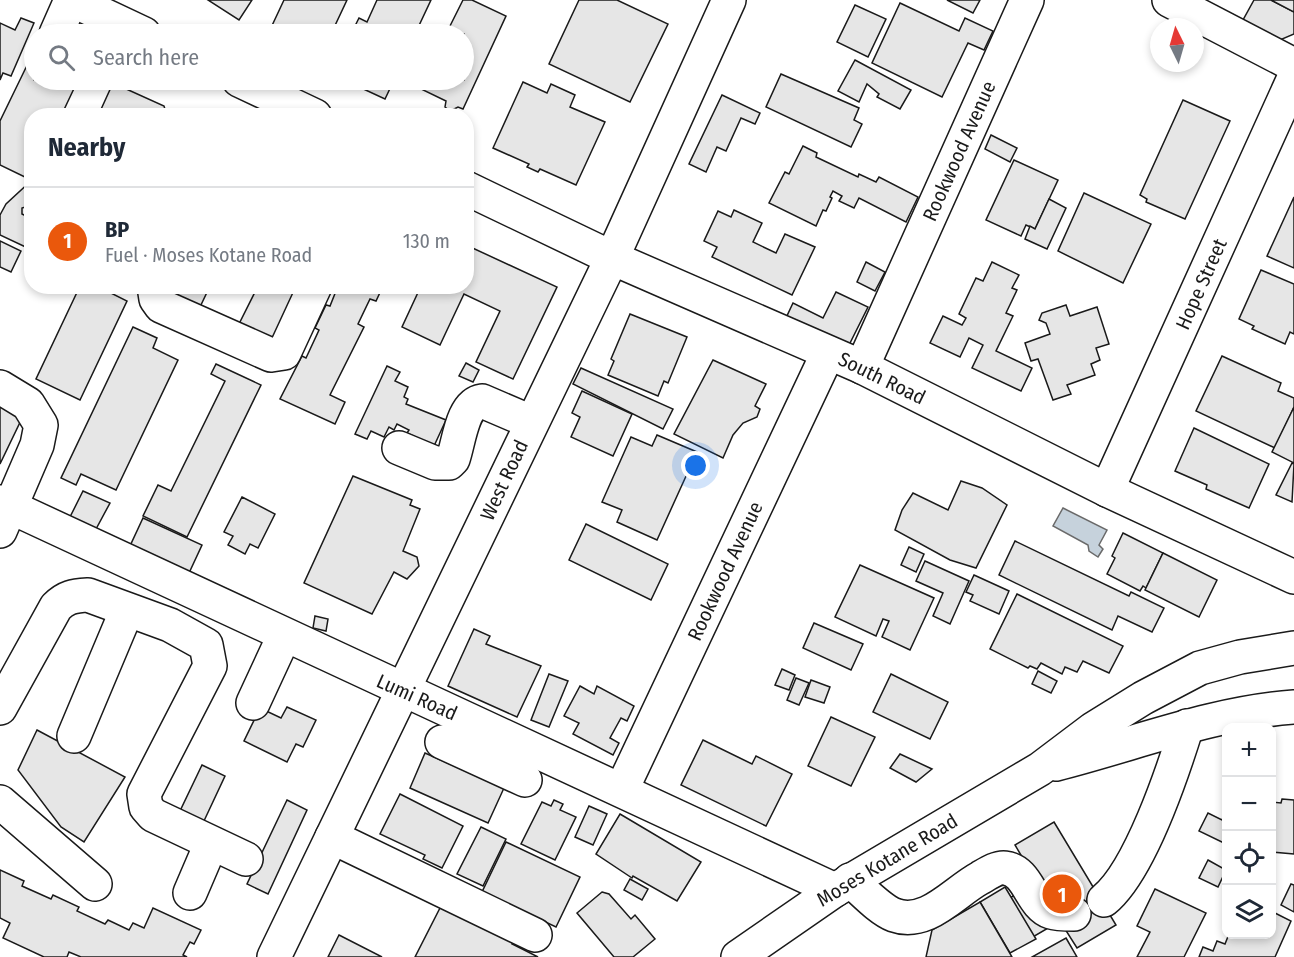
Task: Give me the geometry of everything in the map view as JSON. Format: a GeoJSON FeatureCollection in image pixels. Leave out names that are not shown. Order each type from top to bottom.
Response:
{"type":"FeatureCollection","features":[{"type":"Feature","properties":{"kind":"street"},"geometry":{"type":"LineString","coordinates":[[61,24],[72,0],[123,24]]}},
{"type":"Feature","properties":{"kind":"street","name":"West Road"},"geometry":{"type":"LineString","coordinates":[[274,957],[612,258],[729,0]]}},
{"type":"Feature","properties":{"kind":"street","name":"Rookwood Avenue"},"geometry":{"type":"LineString","coordinates":[[862,368],[1027,0]]}},
{"type":"Feature","properties":{"kind":"street"},"geometry":{"type":"LineString","coordinates":[[1169,0],[1294,66]]}},
{"type":"Feature","properties":{"kind":"street","name":"Hope Street"},"geometry":{"type":"LineString","coordinates":[[1107,490],[1294,78]]}},
{"type":"Feature","properties":{"kind":"street"},"geometry":{"type":"LineString","coordinates":[[251,95],[291,108]]}},
{"type":"Feature","properties":{"kind":"street","name":"South Road"},"geometry":{"type":"LineString","coordinates":[[474,192],[612,258],[862,368],[1107,490],[1294,577]]}},
{"type":"Feature","properties":{"kind":"street"},"geometry":{"type":"LineString","coordinates":[[155,294],[156,300],[161,306],[271,355],[284,353],[311,294]]}},
{"type":"Feature","properties":{"kind":"street","name":"Rookwood Avenue"},"geometry":{"type":"LineString","coordinates":[[622,789],[828,353]]}},
{"type":"Feature","properties":{"kind":"street"},"geometry":{"type":"LineString","coordinates":[[0,387],[28,404],[41,425],[37,445],[4,514]]}},
{"type":"Feature","properties":{"kind":"street"},"geometry":{"type":"LineString","coordinates":[[399,448],[435,463],[449,462],[453,459],[468,411],[476,402],[482,401],[531,422]]}},
{"type":"Feature","properties":{"kind":"street","name":"Lumi Road"},"geometry":{"type":"LineString","coordinates":[[4,514],[187,591],[404,691],[495,749],[622,789],[843,885],[892,915],[910,918],[924,915],[970,884],[1002,868],[1012,870],[1024,880],[1039,903],[1050,912],[1074,914]]}},
{"type":"Feature","properties":{"kind":"street"},"geometry":{"type":"LineString","coordinates":[[170,625],[187,591]]}},
{"type":"Feature","properties":{"kind":"street"},"geometry":{"type":"LineString","coordinates":[[0,708],[56,608],[64,599],[88,595],[170,625],[206,645],[210,666],[144,794],[144,801],[153,815],[246,859]]}},
{"type":"Feature","properties":{"kind":"street"},"geometry":{"type":"LineString","coordinates":[[74,736],[128,610]]}},
{"type":"Feature","properties":{"kind":"street"},"geometry":{"type":"LineString","coordinates":[[253,703],[284,636]]}},
{"type":"Feature","properties":{"kind":"street","name":"Moses Kotane Road"},"geometry":{"type":"LineString","coordinates":[[738,957],[843,885],[1040,768],[1123,710],[1200,669],[1240,657],[1294,648]]}},
{"type":"Feature","properties":{"kind":"street","name":"Moses Kotane Road"},"geometry":{"type":"LineString","coordinates":[[1040,768],[1187,726],[1269,709],[1294,707]]}},
{"type":"Feature","properties":{"kind":"street"},"geometry":{"type":"LineString","coordinates":[[1104,900],[1121,879],[1151,825],[1170,780],[1187,726]]}},
{"type":"Feature","properties":{"kind":"street"},"geometry":{"type":"LineString","coordinates":[[442,742],[495,749],[525,780]]}},
{"type":"Feature","properties":{"kind":"street"},"geometry":{"type":"LineString","coordinates":[[0,802],[95,884]]}},
{"type":"Feature","properties":{"kind":"street"},"geometry":{"type":"LineString","coordinates":[[332,837],[535,935]]}},
{"type":"Feature","properties":{"kind":"street"},"geometry":{"type":"LineString","coordinates":[[190,893],[211,844]]}},
{"type":"Feature","properties":{"kind":"shaded area"},"geometry":{"type":"Polygon","coordinates":[[[1063,508],[1107,530],[1099,545],[1103,549],[1098,557],[1089,551],[1088,545],[1053,526],[1063,508]]]}},
{"type":"Feature","properties":{"kind":"building"},"geometry":{"type":"Polygon","coordinates":[[[208,0],[252,0],[239,20],[208,0]]]}},
{"type":"Feature","properties":{"kind":"building"},"geometry":{"type":"Polygon","coordinates":[[[284,0],[347,0],[336,24],[273,24],[284,0]]]}},
{"type":"Feature","properties":{"kind":"building"},"geometry":{"type":"Polygon","coordinates":[[[377,0],[431,0],[420,24],[356,24],[359,18],[367,22],[377,0]]]}},
{"type":"Feature","properties":{"kind":"building"},"geometry":{"type":"Polygon","coordinates":[[[463,0],[472,0],[506,16],[474,85],[474,24],[451,24],[463,0]]]}},
{"type":"Feature","properties":{"kind":"building"},"geometry":{"type":"Polygon","coordinates":[[[579,0],[617,0],[668,24],[630,102],[549,64],[579,0]]]}},
{"type":"Feature","properties":{"kind":"building"},"geometry":{"type":"Polygon","coordinates":[[[947,0],[980,0],[973,13],[947,0]]]}},
{"type":"Feature","properties":{"kind":"building"},"geometry":{"type":"Polygon","coordinates":[[[1254,0],[1271,0],[1294,12],[1294,34],[1280,40],[1243,20],[1254,0]]]}},
{"type":"Feature","properties":{"kind":"building"},"geometry":{"type":"Polygon","coordinates":[[[1271,0],[1294,0],[1294,12],[1271,0]]]}},
{"type":"Feature","properties":{"kind":"building"},"geometry":{"type":"Polygon","coordinates":[[[900,3],[959,31],[965,18],[993,31],[984,50],[968,43],[942,97],[872,63],[900,3]]]}},
{"type":"Feature","properties":{"kind":"building"},"geometry":{"type":"Polygon","coordinates":[[[855,5],[886,19],[868,57],[837,42],[855,5]]]}},
{"type":"Feature","properties":{"kind":"building"},"geometry":{"type":"Polygon","coordinates":[[[21,18],[34,23],[24,24],[24,46],[11,76],[3,73],[0,80],[0,23],[15,30],[21,18]]]}},
{"type":"Feature","properties":{"kind":"building"},"geometry":{"type":"Polygon","coordinates":[[[855,60],[911,90],[900,109],[877,97],[879,94],[867,84],[859,102],[838,91],[855,60]]]}},
{"type":"Feature","properties":{"kind":"building"},"geometry":{"type":"Polygon","coordinates":[[[24,72],[24,90],[73,90],[65,108],[24,108],[24,177],[0,165],[0,121],[24,72]]]}},
{"type":"Feature","properties":{"kind":"building"},"geometry":{"type":"Polygon","coordinates":[[[781,74],[859,108],[854,120],[862,124],[851,147],[766,107],[781,74]]]}},
{"type":"Feature","properties":{"kind":"building"},"geometry":{"type":"Polygon","coordinates":[[[523,82],[547,93],[551,84],[575,95],[570,107],[605,122],[576,185],[540,169],[538,172],[527,167],[529,164],[493,148],[523,82]]]}},
{"type":"Feature","properties":{"kind":"building"},"geometry":{"type":"Polygon","coordinates":[[[110,90],[129,90],[165,108],[102,108],[110,90]]]}},
{"type":"Feature","properties":{"kind":"building"},"geometry":{"type":"Polygon","coordinates":[[[366,90],[389,90],[385,99],[366,90]]]}},
{"type":"Feature","properties":{"kind":"building"},"geometry":{"type":"Polygon","coordinates":[[[423,90],[472,90],[463,108],[446,108],[446,101],[423,90]]]}},
{"type":"Feature","properties":{"kind":"building"},"geometry":{"type":"Polygon","coordinates":[[[722,95],[760,113],[755,124],[741,118],[726,151],[717,147],[706,172],[689,164],[722,95]]]}},
{"type":"Feature","properties":{"kind":"building"},"geometry":{"type":"Polygon","coordinates":[[[1183,100],[1230,121],[1185,219],[1146,202],[1147,199],[1140,195],[1183,100]]]}},
{"type":"Feature","properties":{"kind":"building"},"geometry":{"type":"Polygon","coordinates":[[[991,135],[1017,148],[1010,162],[985,149],[991,135]]]}},
{"type":"Feature","properties":{"kind":"building"},"geometry":{"type":"Polygon","coordinates":[[[803,146],[817,153],[816,157],[858,177],[859,174],[876,182],[879,177],[918,197],[906,222],[859,198],[854,208],[839,201],[842,196],[833,191],[826,211],[823,210],[816,226],[769,203],[785,172],[789,174],[803,146]]]}},
{"type":"Feature","properties":{"kind":"building"},"geometry":{"type":"Polygon","coordinates":[[[1014,160],[1058,180],[1035,229],[1026,225],[1021,236],[986,220],[1014,160]]]}},
{"type":"Feature","properties":{"kind":"building"},"geometry":{"type":"Polygon","coordinates":[[[24,187],[22,214],[24,215],[24,246],[0,235],[0,215],[6,204],[24,187]]]}},
{"type":"Feature","properties":{"kind":"building"},"geometry":{"type":"Polygon","coordinates":[[[1084,193],[1151,224],[1123,283],[1058,251],[1084,193]]]}},
{"type":"Feature","properties":{"kind":"building"},"geometry":{"type":"Polygon","coordinates":[[[1294,197],[1294,268],[1267,256],[1294,197]]]}},
{"type":"Feature","properties":{"kind":"building"},"geometry":{"type":"Polygon","coordinates":[[[1049,199],[1066,208],[1047,249],[1025,239],[1030,226],[1035,229],[1049,199]]]}},
{"type":"Feature","properties":{"kind":"building"},"geometry":{"type":"Polygon","coordinates":[[[734,210],[762,223],[753,242],[776,253],[785,234],[815,247],[792,295],[712,257],[717,247],[704,241],[718,211],[731,217],[734,210]]]}},
{"type":"Feature","properties":{"kind":"building"},"geometry":{"type":"Polygon","coordinates":[[[0,241],[21,251],[11,272],[0,267],[0,241]]]}},
{"type":"Feature","properties":{"kind":"building"},"geometry":{"type":"Polygon","coordinates":[[[474,249],[557,287],[513,379],[476,362],[500,311],[464,294],[474,294],[474,249]]]}},
{"type":"Feature","properties":{"kind":"building"},"geometry":{"type":"Polygon","coordinates":[[[866,262],[885,272],[875,291],[857,282],[866,262]]]}},
{"type":"Feature","properties":{"kind":"building"},"geometry":{"type":"Polygon","coordinates":[[[992,262],[1019,275],[1012,288],[1017,290],[1006,313],[1013,316],[996,351],[1032,368],[1021,391],[972,368],[983,345],[969,338],[960,357],[930,343],[943,316],[962,325],[966,318],[959,314],[976,278],[983,281],[992,262]]]}},
{"type":"Feature","properties":{"kind":"building"},"geometry":{"type":"Polygon","coordinates":[[[1261,270],[1294,284],[1294,334],[1290,332],[1285,344],[1252,329],[1254,326],[1239,319],[1261,270]]]}},
{"type":"Feature","properties":{"kind":"building"},"geometry":{"type":"Polygon","coordinates":[[[836,292],[868,307],[848,347],[786,318],[793,303],[823,318],[836,292]]]}},
{"type":"Feature","properties":{"kind":"building"},"geometry":{"type":"Polygon","coordinates":[[[76,294],[113,294],[127,301],[80,400],[36,379],[76,294]]]}},
{"type":"Feature","properties":{"kind":"building"},"geometry":{"type":"Polygon","coordinates":[[[167,294],[206,294],[199,309],[167,294]]]}},
{"type":"Feature","properties":{"kind":"building"},"geometry":{"type":"Polygon","coordinates":[[[254,294],[296,294],[273,343],[238,326],[254,294]]]}},
{"type":"Feature","properties":{"kind":"building"},"geometry":{"type":"Polygon","coordinates":[[[335,294],[379,294],[376,301],[370,299],[358,324],[364,327],[330,395],[345,402],[335,424],[280,399],[302,356],[306,358],[319,330],[315,328],[326,305],[330,306],[335,294]]]}},
{"type":"Feature","properties":{"kind":"building"},"geometry":{"type":"Polygon","coordinates":[[[417,294],[464,294],[440,345],[402,327],[417,294]]]}},
{"type":"Feature","properties":{"kind":"building"},"geometry":{"type":"Polygon","coordinates":[[[1066,305],[1070,316],[1097,307],[1109,344],[1096,348],[1100,360],[1091,364],[1095,375],[1067,385],[1071,394],[1053,400],[1038,359],[1031,361],[1025,343],[1050,334],[1046,323],[1039,320],[1042,313],[1066,305]]]}},
{"type":"Feature","properties":{"kind":"building"},"geometry":{"type":"Polygon","coordinates":[[[630,314],[687,337],[668,383],[664,381],[658,396],[608,375],[614,361],[611,359],[630,314]]]}},
{"type":"Feature","properties":{"kind":"building"},"geometry":{"type":"Polygon","coordinates":[[[133,327],[157,338],[153,348],[178,360],[116,490],[81,474],[76,485],[61,478],[133,327]]]}},
{"type":"Feature","properties":{"kind":"building"},"geometry":{"type":"Polygon","coordinates":[[[1222,356],[1281,383],[1278,391],[1294,398],[1294,407],[1275,448],[1196,411],[1222,356]]]}},
{"type":"Feature","properties":{"kind":"building"},"geometry":{"type":"Polygon","coordinates":[[[713,360],[766,384],[755,406],[760,409],[757,417],[743,423],[733,435],[723,458],[674,434],[713,360]]]}},
{"type":"Feature","properties":{"kind":"building"},"geometry":{"type":"Polygon","coordinates":[[[466,363],[479,370],[473,382],[459,376],[466,363]]]}},
{"type":"Feature","properties":{"kind":"building"},"geometry":{"type":"Polygon","coordinates":[[[216,364],[261,385],[187,537],[143,516],[158,485],[171,491],[225,381],[211,374],[216,364]]]}},
{"type":"Feature","properties":{"kind":"building"},"geometry":{"type":"Polygon","coordinates":[[[387,366],[400,372],[395,381],[408,387],[404,397],[408,399],[406,404],[446,420],[434,446],[407,433],[409,430],[397,424],[394,430],[389,427],[384,437],[371,431],[367,439],[355,434],[387,366]]]}},
{"type":"Feature","properties":{"kind":"building"},"geometry":{"type":"Polygon","coordinates":[[[581,368],[673,409],[663,429],[573,384],[581,368]]]}},
{"type":"Feature","properties":{"kind":"building"},"geometry":{"type":"Polygon","coordinates":[[[582,391],[632,414],[613,456],[571,437],[580,417],[572,413],[582,391]]]}},
{"type":"Feature","properties":{"kind":"building"},"geometry":{"type":"Polygon","coordinates":[[[0,403],[24,414],[0,464],[0,403]]]}},
{"type":"Feature","properties":{"kind":"building"},"geometry":{"type":"Polygon","coordinates":[[[1294,407],[1294,463],[1272,452],[1294,407]]]}},
{"type":"Feature","properties":{"kind":"building"},"geometry":{"type":"Polygon","coordinates":[[[1194,428],[1269,464],[1249,508],[1206,489],[1207,485],[1175,471],[1194,428]]]}},
{"type":"Feature","properties":{"kind":"building"},"geometry":{"type":"Polygon","coordinates":[[[657,435],[697,452],[657,540],[617,522],[622,510],[602,502],[631,437],[652,446],[657,435]]]}},
{"type":"Feature","properties":{"kind":"building"},"geometry":{"type":"Polygon","coordinates":[[[1292,463],[1294,464],[1292,502],[1276,495],[1292,463]]]}},
{"type":"Feature","properties":{"kind":"building"},"geometry":{"type":"Polygon","coordinates":[[[353,476],[412,500],[410,505],[420,509],[403,551],[417,557],[419,566],[407,579],[394,572],[372,614],[304,583],[353,476]]]}},
{"type":"Feature","properties":{"kind":"building"},"geometry":{"type":"Polygon","coordinates":[[[961,481],[982,488],[1007,505],[976,568],[950,560],[895,530],[902,510],[913,493],[948,510],[961,481]]]}},
{"type":"Feature","properties":{"kind":"building"},"geometry":{"type":"Polygon","coordinates":[[[83,491],[110,503],[96,529],[70,517],[83,491]]]}},
{"type":"Feature","properties":{"kind":"building"},"geometry":{"type":"Polygon","coordinates":[[[242,497],[275,514],[258,548],[250,544],[245,554],[228,545],[233,536],[224,532],[242,497]]]}},
{"type":"Feature","properties":{"kind":"building"},"geometry":{"type":"Polygon","coordinates":[[[143,518],[202,545],[189,573],[130,546],[143,518]]]}},
{"type":"Feature","properties":{"kind":"building"},"geometry":{"type":"Polygon","coordinates":[[[586,524],[668,564],[651,600],[569,560],[586,524]]]}},
{"type":"Feature","properties":{"kind":"building"},"geometry":{"type":"Polygon","coordinates":[[[1123,533],[1163,553],[1146,588],[1143,586],[1140,591],[1107,574],[1115,558],[1112,556],[1123,533]]]}},
{"type":"Feature","properties":{"kind":"building"},"geometry":{"type":"Polygon","coordinates":[[[1015,541],[1129,596],[1131,592],[1164,608],[1152,632],[1118,616],[1112,630],[999,575],[1015,541]]]}},
{"type":"Feature","properties":{"kind":"building"},"geometry":{"type":"Polygon","coordinates":[[[909,547],[924,554],[916,572],[901,565],[909,547]]]}},
{"type":"Feature","properties":{"kind":"building"},"geometry":{"type":"Polygon","coordinates":[[[1163,553],[1217,580],[1199,617],[1145,590],[1163,553]]]}},
{"type":"Feature","properties":{"kind":"building"},"geometry":{"type":"Polygon","coordinates":[[[925,561],[969,581],[950,624],[933,616],[943,593],[916,581],[925,561]]]}},
{"type":"Feature","properties":{"kind":"building"},"geometry":{"type":"Polygon","coordinates":[[[860,565],[934,598],[910,650],[882,637],[889,621],[883,619],[876,636],[835,617],[860,565]]]}},
{"type":"Feature","properties":{"kind":"building"},"geometry":{"type":"Polygon","coordinates":[[[974,575],[1009,591],[999,614],[970,601],[973,595],[966,592],[974,575]]]}},
{"type":"Feature","properties":{"kind":"building"},"geometry":{"type":"Polygon","coordinates":[[[1017,594],[1123,646],[1109,673],[1083,661],[1077,672],[1065,667],[1062,674],[1041,663],[1037,669],[1030,666],[1028,668],[990,649],[1017,594]]]}},
{"type":"Feature","properties":{"kind":"building"},"geometry":{"type":"Polygon","coordinates":[[[315,616],[328,619],[326,631],[313,628],[315,616]]]}},
{"type":"Feature","properties":{"kind":"building"},"geometry":{"type":"Polygon","coordinates":[[[814,623],[863,644],[851,670],[803,648],[814,623]]]}},
{"type":"Feature","properties":{"kind":"building"},"geometry":{"type":"Polygon","coordinates":[[[474,629],[490,636],[486,644],[541,666],[517,717],[448,686],[474,629]]]}},
{"type":"Feature","properties":{"kind":"building"},"geometry":{"type":"Polygon","coordinates":[[[782,669],[795,675],[789,690],[775,685],[782,669]]]}},
{"type":"Feature","properties":{"kind":"building"},"geometry":{"type":"Polygon","coordinates":[[[1038,671],[1057,681],[1051,693],[1032,684],[1038,671]]]}},
{"type":"Feature","properties":{"kind":"building"},"geometry":{"type":"Polygon","coordinates":[[[549,674],[568,681],[549,727],[531,720],[549,674]]]}},
{"type":"Feature","properties":{"kind":"building"},"geometry":{"type":"Polygon","coordinates":[[[891,674],[948,702],[930,739],[873,712],[891,674]]]}},
{"type":"Feature","properties":{"kind":"building"},"geometry":{"type":"Polygon","coordinates":[[[796,678],[809,683],[799,705],[787,700],[796,678]]]}},
{"type":"Feature","properties":{"kind":"building"},"geometry":{"type":"Polygon","coordinates":[[[811,680],[830,687],[824,703],[805,697],[811,680]]]}},
{"type":"Feature","properties":{"kind":"building"},"geometry":{"type":"Polygon","coordinates":[[[580,686],[594,694],[597,686],[634,706],[627,721],[621,718],[610,738],[619,743],[613,755],[573,734],[579,723],[564,716],[580,686]]]}},
{"type":"Feature","properties":{"kind":"building"},"geometry":{"type":"Polygon","coordinates":[[[287,707],[316,720],[303,747],[296,744],[287,762],[244,741],[260,708],[281,718],[287,707]]]}},
{"type":"Feature","properties":{"kind":"building"},"geometry":{"type":"Polygon","coordinates":[[[831,717],[875,737],[851,786],[808,766],[831,717]]]}},
{"type":"Feature","properties":{"kind":"building"},"geometry":{"type":"Polygon","coordinates":[[[37,730],[125,777],[84,842],[61,827],[18,770],[37,730]]]}},
{"type":"Feature","properties":{"kind":"building"},"geometry":{"type":"Polygon","coordinates":[[[703,740],[752,764],[756,756],[792,774],[766,826],[681,785],[703,740]]]}},
{"type":"Feature","properties":{"kind":"building"},"geometry":{"type":"Polygon","coordinates":[[[425,753],[504,788],[488,823],[410,788],[425,753]]]}},
{"type":"Feature","properties":{"kind":"building"},"geometry":{"type":"Polygon","coordinates":[[[900,754],[932,769],[916,782],[890,768],[900,754]]]}},
{"type":"Feature","properties":{"kind":"building"},"geometry":{"type":"Polygon","coordinates":[[[202,765],[225,776],[203,823],[180,811],[202,765]]]}},
{"type":"Feature","properties":{"kind":"building"},"geometry":{"type":"Polygon","coordinates":[[[400,794],[463,826],[442,868],[423,859],[425,855],[380,834],[400,794]]]}},
{"type":"Feature","properties":{"kind":"building"},"geometry":{"type":"Polygon","coordinates":[[[1282,799],[1294,800],[1294,854],[1276,852],[1276,802],[1281,803],[1282,799]]]}},
{"type":"Feature","properties":{"kind":"building"},"geometry":{"type":"Polygon","coordinates":[[[287,800],[307,810],[268,894],[247,884],[287,800]]]}},
{"type":"Feature","properties":{"kind":"building"},"geometry":{"type":"Polygon","coordinates":[[[554,800],[563,804],[560,810],[576,817],[555,860],[521,844],[542,802],[551,806],[554,800]]]}},
{"type":"Feature","properties":{"kind":"building"},"geometry":{"type":"Polygon","coordinates":[[[589,806],[607,814],[593,845],[575,837],[589,806]]]}},
{"type":"Feature","properties":{"kind":"building"},"geometry":{"type":"Polygon","coordinates":[[[1208,813],[1222,820],[1222,842],[1199,831],[1208,813]]]}},
{"type":"Feature","properties":{"kind":"building"},"geometry":{"type":"Polygon","coordinates":[[[620,814],[701,862],[677,901],[633,876],[632,878],[596,854],[620,814]]]}},
{"type":"Feature","properties":{"kind":"building"},"geometry":{"type":"Polygon","coordinates":[[[1054,822],[1116,925],[1077,948],[1060,921],[1026,941],[1003,902],[1037,882],[1015,845],[1054,822]]]}},
{"type":"Feature","properties":{"kind":"building"},"geometry":{"type":"Polygon","coordinates":[[[481,827],[506,839],[483,886],[457,874],[481,827]]]}},
{"type":"Feature","properties":{"kind":"building"},"geometry":{"type":"Polygon","coordinates":[[[506,842],[580,877],[556,927],[482,892],[506,842]]]}},
{"type":"Feature","properties":{"kind":"building"},"geometry":{"type":"Polygon","coordinates":[[[1208,860],[1222,868],[1222,878],[1218,887],[1199,878],[1208,860]]]}},
{"type":"Feature","properties":{"kind":"building"},"geometry":{"type":"Polygon","coordinates":[[[0,870],[24,881],[22,886],[51,899],[53,895],[79,907],[77,911],[105,924],[108,920],[129,930],[133,923],[144,928],[153,908],[201,930],[194,944],[190,942],[183,955],[187,957],[81,957],[69,952],[67,957],[44,957],[3,938],[10,923],[0,918],[0,870]]]}},
{"type":"Feature","properties":{"kind":"building"},"geometry":{"type":"Polygon","coordinates":[[[630,879],[648,889],[642,900],[624,890],[630,879]]]}},
{"type":"Feature","properties":{"kind":"building"},"geometry":{"type":"Polygon","coordinates":[[[1291,884],[1294,885],[1294,912],[1281,905],[1291,884]]]}},
{"type":"Feature","properties":{"kind":"building"},"geometry":{"type":"Polygon","coordinates":[[[1005,887],[1036,939],[1010,953],[980,902],[1005,887]]]}},
{"type":"Feature","properties":{"kind":"building"},"geometry":{"type":"Polygon","coordinates":[[[1155,889],[1206,913],[1184,957],[1137,957],[1150,932],[1137,926],[1155,889]]]}},
{"type":"Feature","properties":{"kind":"building"},"geometry":{"type":"Polygon","coordinates":[[[602,892],[609,894],[631,919],[635,915],[655,939],[633,957],[614,957],[577,913],[602,892]]]}},
{"type":"Feature","properties":{"kind":"building"},"geometry":{"type":"Polygon","coordinates":[[[980,902],[1012,957],[926,957],[932,930],[980,902]]]}},
{"type":"Feature","properties":{"kind":"building"},"geometry":{"type":"Polygon","coordinates":[[[441,906],[513,942],[512,944],[538,957],[415,957],[441,906]]]}},
{"type":"Feature","properties":{"kind":"building"},"geometry":{"type":"Polygon","coordinates":[[[1276,914],[1291,921],[1275,957],[1199,957],[1203,947],[1213,951],[1217,941],[1225,944],[1227,939],[1276,939],[1276,914]]]}},
{"type":"Feature","properties":{"kind":"building"},"geometry":{"type":"Polygon","coordinates":[[[339,935],[382,957],[328,957],[339,935]]]}},
{"type":"Feature","properties":{"kind":"building"},"geometry":{"type":"Polygon","coordinates":[[[1066,938],[1077,957],[1032,957],[1066,938]]]}},
{"type":"Feature","properties":{"kind":"place","name":"BP"},"geometry":{"type":"Point","coordinates":[1062,894]}}]}
